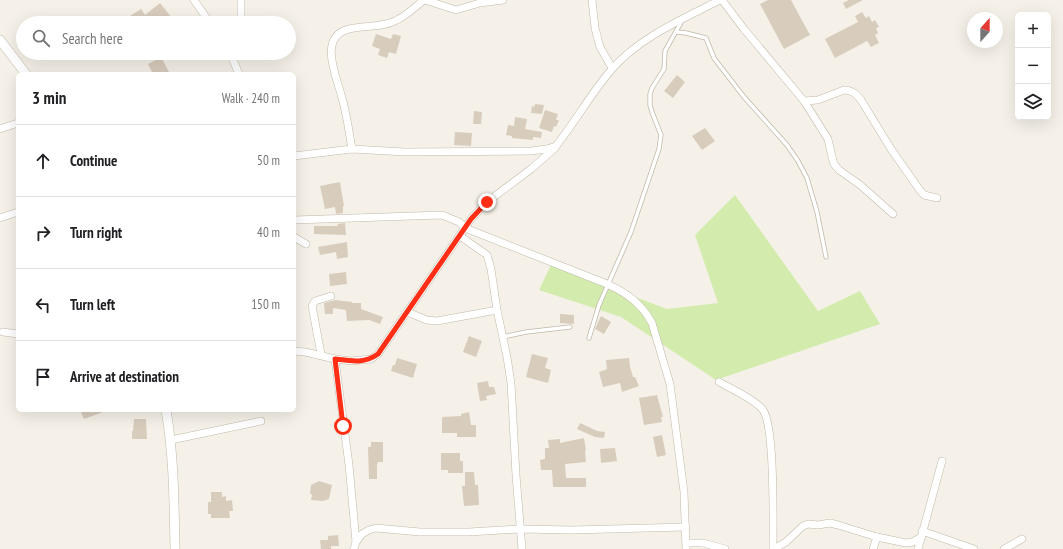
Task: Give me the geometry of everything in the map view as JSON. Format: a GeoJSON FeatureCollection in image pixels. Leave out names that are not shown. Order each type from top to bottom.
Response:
{"type":"FeatureCollection","features":[{"type":"Feature","properties":{"kind":"street"},"geometry":{"type":"LineString","coordinates":[[194,0],[205,16]]}},
{"type":"Feature","properties":{"kind":"street"},"geometry":{"type":"LineString","coordinates":[[241,0],[241,16]]}},
{"type":"Feature","properties":{"kind":"street"},"geometry":{"type":"LineString","coordinates":[[352,149],[343,100],[331,57],[332,48],[338,33],[348,29],[374,26],[396,21],[425,0],[456,10],[480,3],[503,0]]}},
{"type":"Feature","properties":{"kind":"street"},"geometry":{"type":"LineString","coordinates":[[592,0],[595,28],[600,47],[612,68]]}},
{"type":"Feature","properties":{"kind":"street"},"geometry":{"type":"LineString","coordinates":[[296,351],[321,354],[335,359],[351,361],[371,359],[378,354],[471,219],[487,202],[531,169],[556,146],[583,106],[612,68],[634,48],[647,39],[683,18],[721,0],[804,101],[828,139],[834,164],[839,170],[859,184],[893,214]]}},
{"type":"Feature","properties":{"kind":"street"},"geometry":{"type":"LineString","coordinates":[[0,40],[24,72]]}},
{"type":"Feature","properties":{"kind":"street"},"geometry":{"type":"LineString","coordinates":[[234,60],[238,72]]}},
{"type":"Feature","properties":{"kind":"street"},"geometry":{"type":"LineString","coordinates":[[804,101],[818,100],[844,90],[853,91],[861,100],[891,149],[919,189],[924,195],[937,198]]}},
{"type":"Feature","properties":{"kind":"street"},"geometry":{"type":"LineString","coordinates":[[0,129],[16,124]]}},
{"type":"Feature","properties":{"kind":"street"},"geometry":{"type":"LineString","coordinates":[[296,156],[352,149],[405,152],[531,151],[556,146]]}},
{"type":"Feature","properties":{"kind":"street"},"geometry":{"type":"LineString","coordinates":[[0,218],[16,213]]}},
{"type":"Feature","properties":{"kind":"street"},"geometry":{"type":"LineString","coordinates":[[296,220],[432,214],[442,215],[459,222],[465,228],[607,284],[621,290],[631,297],[649,318],[657,336],[670,384],[684,492],[686,546],[704,543],[725,549]]}},
{"type":"Feature","properties":{"kind":"street"},"geometry":{"type":"LineString","coordinates":[[460,236],[487,255],[491,269],[497,310],[511,382],[522,549]]}},
{"type":"Feature","properties":{"kind":"street"},"geometry":{"type":"LineString","coordinates":[[296,238],[306,244]]}},
{"type":"Feature","properties":{"kind":"street"},"geometry":{"type":"LineString","coordinates":[[321,354],[312,306],[315,301],[330,296]]}},
{"type":"Feature","properties":{"kind":"street"},"geometry":{"type":"LineString","coordinates":[[407,312],[427,320],[437,321],[497,310]]}},
{"type":"Feature","properties":{"kind":"street"},"geometry":{"type":"LineString","coordinates":[[3,332],[16,334]]}},
{"type":"Feature","properties":{"kind":"street"},"geometry":{"type":"LineString","coordinates":[[335,359],[349,465],[355,546]]}},
{"type":"Feature","properties":{"kind":"street"},"geometry":{"type":"LineString","coordinates":[[719,382],[759,405],[765,413],[769,426],[771,447],[774,549],[786,542],[803,526],[808,524],[818,525],[830,523],[877,537],[906,543],[913,542],[922,534]]}},
{"type":"Feature","properties":{"kind":"street"},"geometry":{"type":"LineString","coordinates":[[166,412],[171,440],[174,481],[175,549]]}},
{"type":"Feature","properties":{"kind":"street"},"geometry":{"type":"LineString","coordinates":[[171,440],[261,421]]}},
{"type":"Feature","properties":{"kind":"street"},"geometry":{"type":"LineString","coordinates":[[918,549],[942,461]]}},
{"type":"Feature","properties":{"kind":"street"},"geometry":{"type":"LineString","coordinates":[[355,546],[362,534],[376,528],[420,532],[470,532],[520,529],[572,530],[686,528]]}},
{"type":"Feature","properties":{"kind":"street"},"geometry":{"type":"LineString","coordinates":[[922,534],[974,549]]}},
{"type":"Feature","properties":{"kind":"street"},"geometry":{"type":"LineString","coordinates":[[873,549],[877,537]]}},
{"type":"Feature","properties":{"kind":"street"},"geometry":{"type":"LineString","coordinates":[[1004,549],[1022,539]]}},
{"type":"Feature","properties":{"kind":"lane"},"geometry":{"type":"LineString","coordinates":[[588,338],[592,322],[607,284],[631,232],[659,149],[661,135],[650,105],[650,94],[664,69],[665,51],[677,32],[683,18]]}},
{"type":"Feature","properties":{"kind":"lane"},"geometry":{"type":"LineString","coordinates":[[677,32],[706,38],[714,58],[744,97],[787,145],[798,161],[807,178],[817,212],[826,257]]}},
{"type":"Feature","properties":{"kind":"lane"},"geometry":{"type":"LineString","coordinates":[[503,337],[526,332],[570,327]]}},
{"type":"Feature","properties":{"kind":"green space"},"geometry":{"type":"Polygon","coordinates":[[[735,195],[818,311],[860,291],[880,324],[716,380],[621,317],[539,290],[551,265],[667,309],[718,303],[695,235],[735,195]]]}},
{"type":"Feature","properties":{"kind":"building"},"geometry":{"type":"Polygon","coordinates":[[[768,0],[791,0],[810,35],[784,49],[760,4],[768,0]]]}},
{"type":"Feature","properties":{"kind":"building"},"geometry":{"type":"Polygon","coordinates":[[[849,0],[863,0],[846,9],[843,3],[849,0]]]}},
{"type":"Feature","properties":{"kind":"building"},"geometry":{"type":"Polygon","coordinates":[[[160,3],[170,16],[130,16],[141,9],[145,15],[160,3]]]}},
{"type":"Feature","properties":{"kind":"building"},"geometry":{"type":"Polygon","coordinates":[[[862,12],[866,18],[869,16],[872,22],[875,20],[879,27],[876,28],[878,33],[875,35],[879,43],[871,47],[867,41],[835,58],[825,39],[858,22],[855,16],[862,12]]]}},
{"type":"Feature","properties":{"kind":"building"},"geometry":{"type":"Polygon","coordinates":[[[376,34],[391,39],[393,34],[401,36],[396,54],[389,52],[387,58],[378,55],[380,49],[372,46],[376,34]]]}},
{"type":"Feature","properties":{"kind":"building"},"geometry":{"type":"Polygon","coordinates":[[[155,60],[163,60],[169,72],[152,72],[148,64],[155,60]]]}},
{"type":"Feature","properties":{"kind":"building"},"geometry":{"type":"Polygon","coordinates":[[[677,75],[685,82],[673,98],[664,91],[677,75]]]}},
{"type":"Feature","properties":{"kind":"building"},"geometry":{"type":"Polygon","coordinates":[[[535,104],[544,105],[542,114],[531,113],[532,106],[534,107],[535,104]]]}},
{"type":"Feature","properties":{"kind":"building"},"geometry":{"type":"Polygon","coordinates":[[[545,110],[558,114],[556,120],[559,120],[556,127],[554,126],[552,132],[539,128],[545,110]]]}},
{"type":"Feature","properties":{"kind":"building"},"geometry":{"type":"Polygon","coordinates":[[[474,111],[482,112],[481,124],[473,124],[474,111]]]}},
{"type":"Feature","properties":{"kind":"building"},"geometry":{"type":"Polygon","coordinates":[[[515,117],[527,119],[525,129],[542,132],[541,138],[533,137],[533,140],[512,138],[512,136],[506,135],[508,125],[514,126],[515,117]]]}},
{"type":"Feature","properties":{"kind":"building"},"geometry":{"type":"Polygon","coordinates":[[[705,128],[715,141],[702,150],[692,136],[705,128]]]}},
{"type":"Feature","properties":{"kind":"building"},"geometry":{"type":"Polygon","coordinates":[[[455,132],[472,133],[471,146],[454,145],[455,132]]]}},
{"type":"Feature","properties":{"kind":"building"},"geometry":{"type":"Polygon","coordinates":[[[340,182],[344,206],[343,213],[336,214],[335,207],[325,209],[320,186],[340,182]]]}},
{"type":"Feature","properties":{"kind":"building"},"geometry":{"type":"Polygon","coordinates":[[[345,223],[346,235],[314,234],[314,226],[338,226],[337,224],[345,223]]]}},
{"type":"Feature","properties":{"kind":"building"},"geometry":{"type":"Polygon","coordinates":[[[347,242],[348,257],[337,259],[336,252],[320,255],[318,247],[347,242]]]}},
{"type":"Feature","properties":{"kind":"building"},"geometry":{"type":"Polygon","coordinates":[[[346,272],[347,284],[330,286],[329,274],[346,272]]]}},
{"type":"Feature","properties":{"kind":"building"},"geometry":{"type":"Polygon","coordinates":[[[335,300],[361,303],[361,309],[383,317],[380,324],[369,320],[347,321],[346,310],[333,308],[333,314],[325,314],[324,303],[335,300]]]}},
{"type":"Feature","properties":{"kind":"building"},"geometry":{"type":"Polygon","coordinates":[[[560,314],[574,315],[574,324],[560,323],[560,314]]]}},
{"type":"Feature","properties":{"kind":"building"},"geometry":{"type":"Polygon","coordinates":[[[601,316],[611,322],[604,334],[595,329],[601,316]]]}},
{"type":"Feature","properties":{"kind":"building"},"geometry":{"type":"Polygon","coordinates":[[[469,336],[482,341],[476,357],[463,352],[469,336]]]}},
{"type":"Feature","properties":{"kind":"building"},"geometry":{"type":"Polygon","coordinates":[[[532,354],[548,358],[545,368],[551,370],[548,383],[526,377],[532,354]]]}},
{"type":"Feature","properties":{"kind":"building"},"geometry":{"type":"Polygon","coordinates":[[[397,358],[417,364],[413,378],[391,371],[397,358]]]}},
{"type":"Feature","properties":{"kind":"building"},"geometry":{"type":"Polygon","coordinates":[[[629,358],[633,377],[635,377],[639,386],[622,392],[620,383],[603,387],[599,372],[607,369],[606,360],[629,358]]]}},
{"type":"Feature","properties":{"kind":"building"},"geometry":{"type":"Polygon","coordinates":[[[488,381],[489,387],[494,387],[496,394],[486,396],[487,400],[480,401],[477,383],[488,381]]]}},
{"type":"Feature","properties":{"kind":"building"},"geometry":{"type":"Polygon","coordinates":[[[657,395],[663,417],[661,417],[662,422],[644,425],[639,398],[657,395]]]}},
{"type":"Feature","properties":{"kind":"building"},"geometry":{"type":"Polygon","coordinates":[[[81,412],[103,412],[84,419],[81,412]]]}},
{"type":"Feature","properties":{"kind":"building"},"geometry":{"type":"Polygon","coordinates":[[[469,412],[471,425],[476,425],[476,437],[457,437],[457,433],[442,433],[442,417],[461,416],[461,414],[469,412]]]}},
{"type":"Feature","properties":{"kind":"building"},"geometry":{"type":"Polygon","coordinates":[[[134,419],[146,419],[147,439],[132,439],[134,419]]]}},
{"type":"Feature","properties":{"kind":"building"},"geometry":{"type":"Polygon","coordinates":[[[580,423],[597,431],[605,432],[604,438],[595,437],[577,429],[580,423]]]}},
{"type":"Feature","properties":{"kind":"building"},"geometry":{"type":"Polygon","coordinates":[[[662,435],[666,455],[657,457],[653,437],[662,435]]]}},
{"type":"Feature","properties":{"kind":"building"},"geometry":{"type":"Polygon","coordinates":[[[584,438],[586,462],[565,464],[566,478],[586,478],[586,487],[553,487],[552,470],[541,470],[540,460],[545,459],[545,448],[549,448],[548,440],[560,439],[560,443],[584,438]]]}},
{"type":"Feature","properties":{"kind":"building"},"geometry":{"type":"Polygon","coordinates":[[[371,442],[383,442],[383,462],[378,462],[377,464],[377,479],[369,479],[368,447],[371,447],[371,442]]]}},
{"type":"Feature","properties":{"kind":"building"},"geometry":{"type":"Polygon","coordinates":[[[615,448],[617,461],[601,463],[600,449],[615,448]]]}},
{"type":"Feature","properties":{"kind":"building"},"geometry":{"type":"Polygon","coordinates":[[[441,453],[460,453],[460,461],[463,461],[463,473],[448,473],[448,470],[441,470],[441,453]]]}},
{"type":"Feature","properties":{"kind":"building"},"geometry":{"type":"Polygon","coordinates":[[[465,472],[474,472],[475,485],[478,485],[479,505],[464,506],[462,486],[465,486],[465,472]]]}},
{"type":"Feature","properties":{"kind":"building"},"geometry":{"type":"Polygon","coordinates":[[[319,481],[332,485],[329,499],[323,501],[311,500],[311,485],[319,481]]]}},
{"type":"Feature","properties":{"kind":"building"},"geometry":{"type":"Polygon","coordinates":[[[211,492],[222,492],[222,497],[226,496],[226,501],[232,500],[233,511],[229,511],[230,518],[211,518],[211,514],[208,514],[208,502],[211,502],[211,492]]]}},
{"type":"Feature","properties":{"kind":"building"},"geometry":{"type":"Polygon","coordinates":[[[338,535],[339,546],[331,546],[331,549],[321,549],[320,540],[328,540],[328,536],[338,535]]]}},
{"type":"Feature","properties":{"kind":"route"},"geometry":{"type":"LineString","coordinates":[[343,426],[335,359],[362,361],[371,359],[378,354],[471,219],[487,202]]}}]}
